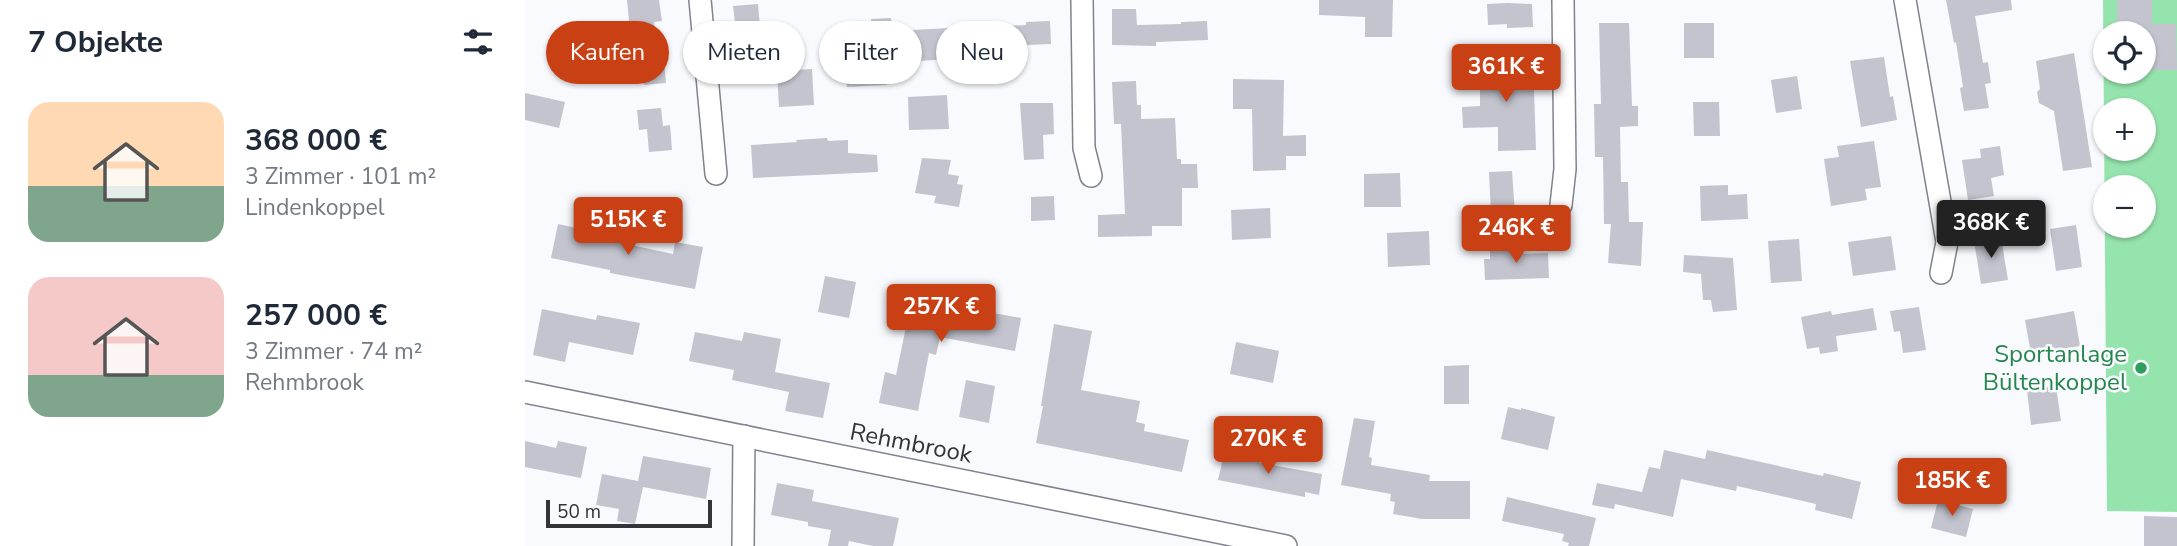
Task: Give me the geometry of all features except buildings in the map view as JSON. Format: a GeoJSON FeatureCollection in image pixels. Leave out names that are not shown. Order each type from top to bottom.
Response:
{"type":"FeatureCollection","features":[{"type":"Feature","properties":{"kind":"street"},"geometry":{"type":"LineString","coordinates":[[700,0],[716,174]]}},
{"type":"Feature","properties":{"kind":"street"},"geometry":{"type":"LineString","coordinates":[[1082,0],[1084,148],[1091,176]]}},
{"type":"Feature","properties":{"kind":"street"},"geometry":{"type":"LineString","coordinates":[[1561,205],[1565,169],[1563,0]]}},
{"type":"Feature","properties":{"kind":"street"},"geometry":{"type":"LineString","coordinates":[[1905,0],[1947,242],[1941,273]]}},
{"type":"Feature","properties":{"kind":"street","name":"Rehmbrook"},"geometry":{"type":"LineString","coordinates":[[525,392],[1255,543],[1286,546]]}},
{"type":"Feature","properties":{"kind":"street"},"geometry":{"type":"LineString","coordinates":[[743,546],[744,436]]}},
{"type":"Feature","properties":{"kind":"green space","name":"Sportanlage Bültenkoppel"},"geometry":{"type":"Polygon","coordinates":[[[2103,0],[2177,0],[2177,512],[2107,511],[2105,238],[2156,238],[2156,175],[2104,175],[2104,161],[2156,161],[2156,98],[2104,98],[2104,84],[2156,84],[2156,21],[2103,21],[2103,0]]]}},
{"type":"Feature","properties":{"kind":"place","name":"Sportanlage Bültenkoppel"},"geometry":{"type":"Point","coordinates":[2141,368]}}]}
